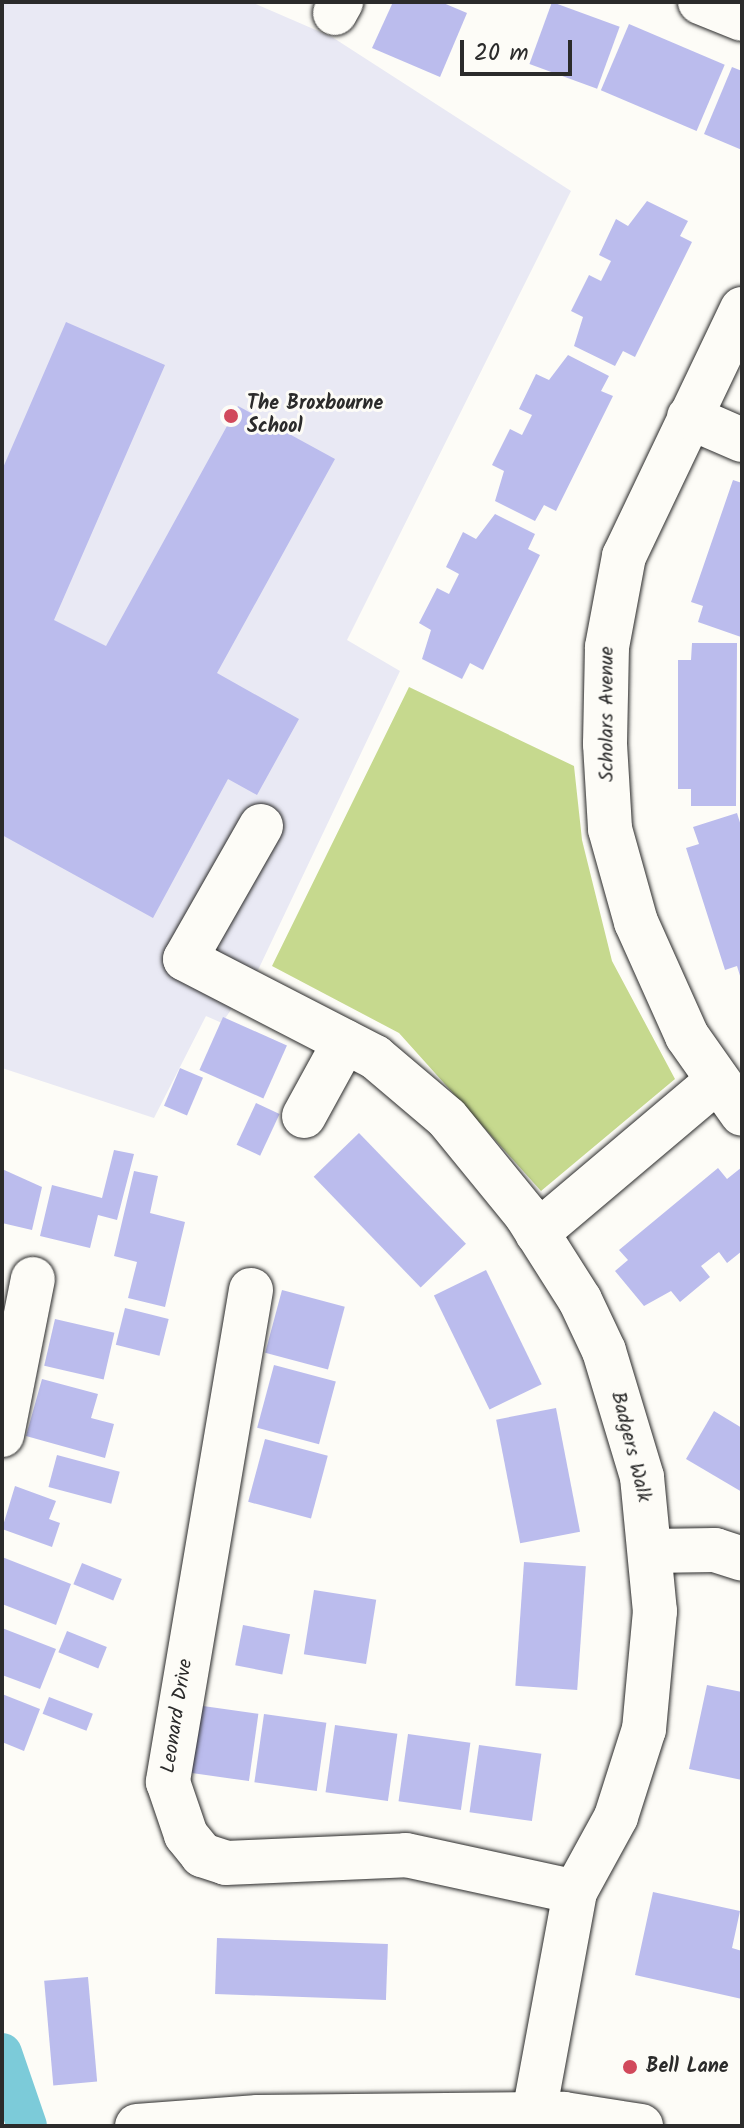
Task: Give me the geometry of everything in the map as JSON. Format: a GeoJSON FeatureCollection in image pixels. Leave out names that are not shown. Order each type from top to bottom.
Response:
{"type":"FeatureCollection","features":[{"type":"Feature","properties":{"kind":"street"},"geometry":{"type":"LineString","coordinates":[[700,2],[742,19]]}},
{"type":"Feature","properties":{"kind":"street","name":"Scholars Avenue"},"geometry":{"type":"LineString","coordinates":[[729,1098],[636,922],[610,829],[605,744],[607,647],[624,556],[742,309]]}},
{"type":"Feature","properties":{"kind":"street"},"geometry":{"type":"LineString","coordinates":[[689,417],[742,440]]}},
{"type":"Feature","properties":{"kind":"street","name":"Badgers Walk"},"geometry":{"type":"LineString","coordinates":[[261,826],[185,959],[345,1041],[447,1118],[537,1233],[604,1351],[642,1477],[655,1611],[644,1729],[616,1817],[575,1892],[534,2114]]}},
{"type":"Feature","properties":{"kind":"street"},"geometry":{"type":"LineString","coordinates":[[304,1116],[345,1041]]}},
{"type":"Feature","properties":{"kind":"street"},"geometry":{"type":"LineString","coordinates":[[537,1233],[729,1098]]}},
{"type":"Feature","properties":{"kind":"street"},"geometry":{"type":"LineString","coordinates":[[2,1435],[33,1279]]}},
{"type":"Feature","properties":{"kind":"street","name":"Leonard Drive"},"geometry":{"type":"LineString","coordinates":[[251,1290],[168,1782],[179,1824],[202,1855],[226,1863],[394,1854],[575,1892]]}},
{"type":"Feature","properties":{"kind":"street"},"geometry":{"type":"LineString","coordinates":[[650,1551],[715,1550],[742,1559]]}},
{"type":"Feature","properties":{"kind":"street"},"geometry":{"type":"LineString","coordinates":[[137,2126],[534,2114],[641,2126]]}},
{"type":"Feature","properties":{"kind":"shaded area","name":"The Broxbourne School"},"geometry":{"type":"Polygon","coordinates":[[[2,2],[251,2],[332,37],[571,191],[347,640],[400,671],[259,968],[222,1023],[206,1016],[154,1118],[2,1068],[2,2]]]}},
{"type":"Feature","properties":{"kind":"green space"},"geometry":{"type":"Polygon","coordinates":[[[409,687],[574,766],[582,840],[612,961],[675,1079],[541,1191],[399,1033],[272,966],[409,687]]]}},
{"type":"Feature","properties":{"kind":"building"},"geometry":{"type":"Polygon","coordinates":[[[393,2],[441,2],[467,13],[440,77],[372,48],[393,2]]]}},
{"type":"Feature","properties":{"kind":"building"},"geometry":{"type":"Polygon","coordinates":[[[552,2],[620,27],[597,89],[529,64],[552,2]]]}},
{"type":"Feature","properties":{"kind":"building"},"geometry":{"type":"Polygon","coordinates":[[[629,24],[725,65],[697,131],[601,90],[629,24]]]}},
{"type":"Feature","properties":{"kind":"building"},"geometry":{"type":"Polygon","coordinates":[[[732,67],[742,71],[742,150],[704,134],[732,67]]]}},
{"type":"Feature","properties":{"kind":"building"},"geometry":{"type":"Polygon","coordinates":[[[647,201],[688,221],[680,236],[692,242],[635,357],[623,351],[615,366],[574,346],[583,317],[571,311],[589,275],[601,281],[611,261],[599,255],[616,219],[628,226],[647,201]]]}},
{"type":"Feature","properties":{"kind":"building"},"geometry":{"type":"Polygon","coordinates":[[[66,322],[165,365],[54,620],[106,646],[238,406],[335,459],[217,673],[299,719],[257,795],[228,779],[153,918],[2,835],[2,470],[66,322]]]}},
{"type":"Feature","properties":{"kind":"building"},"geometry":{"type":"Polygon","coordinates":[[[568,355],[609,376],[601,391],[613,396],[556,511],[544,505],[535,521],[495,501],[504,471],[492,465],[510,429],[522,435],[532,415],[519,409],[536,374],[549,380],[568,355]]]}},
{"type":"Feature","properties":{"kind":"building"},"geometry":{"type":"Polygon","coordinates":[[[733,480],[742,483],[741,637],[698,622],[703,606],[691,602],[733,480]]]}},
{"type":"Feature","properties":{"kind":"building"},"geometry":{"type":"Polygon","coordinates":[[[495,514],[535,534],[528,549],[540,555],[483,670],[470,663],[462,679],[422,659],[431,630],[419,623],[437,588],[449,594],[459,574],[446,567],[463,532],[476,539],[495,514]]]}},
{"type":"Feature","properties":{"kind":"building"},"geometry":{"type":"Polygon","coordinates":[[[692,643],[737,643],[736,806],[691,806],[691,789],[678,789],[678,660],[691,660],[692,643]]]}},
{"type":"Feature","properties":{"kind":"building"},"geometry":{"type":"Polygon","coordinates":[[[737,813],[742,829],[741,979],[737,966],[725,970],[686,848],[699,844],[693,827],[737,813]]]}},
{"type":"Feature","properties":{"kind":"building"},"geometry":{"type":"Polygon","coordinates":[[[223,1017],[287,1045],[263,1098],[199,1070],[223,1017]]]}},
{"type":"Feature","properties":{"kind":"building"},"geometry":{"type":"Polygon","coordinates":[[[180,1068],[203,1078],[187,1116],[164,1106],[180,1068]]]}},
{"type":"Feature","properties":{"kind":"building"},"geometry":{"type":"Polygon","coordinates":[[[256,1103],[280,1114],[260,1156],[237,1145],[256,1103]]]}},
{"type":"Feature","properties":{"kind":"building"},"geometry":{"type":"Polygon","coordinates":[[[359,1133],[466,1244],[421,1288],[314,1177],[359,1133]]]}},
{"type":"Feature","properties":{"kind":"building"},"geometry":{"type":"Polygon","coordinates":[[[114,1150],[134,1154],[117,1220],[98,1215],[90,1248],[40,1236],[52,1185],[102,1198],[114,1150]]]}},
{"type":"Feature","properties":{"kind":"building"},"geometry":{"type":"Polygon","coordinates":[[[742,1167],[742,1251],[727,1263],[719,1252],[701,1266],[710,1277],[680,1302],[671,1291],[644,1306],[615,1271],[628,1260],[619,1250],[718,1168],[727,1179],[742,1167]]]}},
{"type":"Feature","properties":{"kind":"building"},"geometry":{"type":"Polygon","coordinates":[[[2,1169],[42,1187],[32,1230],[2,1223],[2,1169]]]}},
{"type":"Feature","properties":{"kind":"building"},"geometry":{"type":"Polygon","coordinates":[[[134,1171],[158,1176],[150,1213],[185,1222],[165,1307],[128,1298],[137,1262],[114,1256],[134,1171]]]}},
{"type":"Feature","properties":{"kind":"building"},"geometry":{"type":"Polygon","coordinates":[[[486,1270],[542,1384],[490,1410],[434,1295],[486,1270]]]}},
{"type":"Feature","properties":{"kind":"building"},"geometry":{"type":"Polygon","coordinates":[[[282,1290],[345,1307],[328,1370],[265,1353],[282,1290]]]}},
{"type":"Feature","properties":{"kind":"building"},"geometry":{"type":"Polygon","coordinates":[[[125,1308],[169,1319],[159,1356],[116,1345],[125,1308]]]}},
{"type":"Feature","properties":{"kind":"building"},"geometry":{"type":"Polygon","coordinates":[[[55,1319],[114,1333],[104,1379],[44,1366],[55,1319]]]}},
{"type":"Feature","properties":{"kind":"building"},"geometry":{"type":"Polygon","coordinates":[[[274,1365],[336,1382],[319,1444],[257,1428],[274,1365]]]}},
{"type":"Feature","properties":{"kind":"building"},"geometry":{"type":"Polygon","coordinates":[[[42,1379],[98,1394],[91,1418],[114,1424],[105,1458],[26,1436],[42,1379]]]}},
{"type":"Feature","properties":{"kind":"building"},"geometry":{"type":"Polygon","coordinates":[[[556,1408],[580,1532],[520,1543],[496,1420],[556,1408]]]}},
{"type":"Feature","properties":{"kind":"building"},"geometry":{"type":"Polygon","coordinates":[[[714,1411],[742,1428],[742,1492],[686,1459],[714,1411]]]}},
{"type":"Feature","properties":{"kind":"building"},"geometry":{"type":"Polygon","coordinates":[[[265,1439],[328,1456],[311,1519],[248,1502],[265,1439]]]}},
{"type":"Feature","properties":{"kind":"building"},"geometry":{"type":"Polygon","coordinates":[[[57,1455],[120,1472],[111,1504],[48,1487],[57,1455]]]}},
{"type":"Feature","properties":{"kind":"building"},"geometry":{"type":"Polygon","coordinates":[[[15,1486],[56,1501],[49,1519],[60,1523],[52,1547],[2,1529],[15,1486]]]}},
{"type":"Feature","properties":{"kind":"building"},"geometry":{"type":"Polygon","coordinates":[[[2,1557],[71,1584],[56,1625],[2,1604],[2,1557]]]}},
{"type":"Feature","properties":{"kind":"building"},"geometry":{"type":"Polygon","coordinates":[[[524,1562],[586,1566],[577,1690],[515,1686],[524,1562]]]}},
{"type":"Feature","properties":{"kind":"building"},"geometry":{"type":"Polygon","coordinates":[[[82,1563],[122,1579],[113,1600],[73,1584],[82,1563]]]}},
{"type":"Feature","properties":{"kind":"building"},"geometry":{"type":"Polygon","coordinates":[[[314,1590],[376,1600],[366,1664],[304,1654],[314,1590]]]}},
{"type":"Feature","properties":{"kind":"building"},"geometry":{"type":"Polygon","coordinates":[[[243,1625],[290,1634],[282,1674],[235,1665],[243,1625]]]}},
{"type":"Feature","properties":{"kind":"building"},"geometry":{"type":"Polygon","coordinates":[[[2,1628],[56,1649],[40,1689],[2,1675],[2,1628]]]}},
{"type":"Feature","properties":{"kind":"building"},"geometry":{"type":"Polygon","coordinates":[[[67,1631],[107,1647],[98,1668],[58,1652],[67,1631]]]}},
{"type":"Feature","properties":{"kind":"building"},"geometry":{"type":"Polygon","coordinates":[[[707,1685],[742,1692],[742,1780],[689,1769],[707,1685]]]}},
{"type":"Feature","properties":{"kind":"building"},"geometry":{"type":"Polygon","coordinates":[[[2,1694],[40,1709],[24,1751],[2,1742],[2,1694]]]}},
{"type":"Feature","properties":{"kind":"building"},"geometry":{"type":"Polygon","coordinates":[[[49,1697],[93,1714],[86,1731],[43,1714],[49,1697]]]}},
{"type":"Feature","properties":{"kind":"building"},"geometry":{"type":"Polygon","coordinates":[[[196,1705],[258,1714],[249,1781],[187,1772],[196,1705]]]}},
{"type":"Feature","properties":{"kind":"building"},"geometry":{"type":"Polygon","coordinates":[[[264,1714],[326,1723],[317,1791],[254,1782],[264,1714]]]}},
{"type":"Feature","properties":{"kind":"building"},"geometry":{"type":"Polygon","coordinates":[[[335,1725],[397,1734],[388,1801],[326,1792],[335,1725]]]}},
{"type":"Feature","properties":{"kind":"building"},"geometry":{"type":"Polygon","coordinates":[[[408,1734],[470,1743],[461,1810],[399,1801],[408,1734]]]}},
{"type":"Feature","properties":{"kind":"building"},"geometry":{"type":"Polygon","coordinates":[[[479,1745],[541,1754],[532,1821],[470,1812],[479,1745]]]}},
{"type":"Feature","properties":{"kind":"building"},"geometry":{"type":"Polygon","coordinates":[[[653,1892],[740,1911],[732,1948],[742,1951],[742,1999],[635,1975],[653,1892]]]}},
{"type":"Feature","properties":{"kind":"building"},"geometry":{"type":"Polygon","coordinates":[[[217,1938],[388,1944],[386,2000],[215,1994],[217,1938]]]}},
{"type":"Feature","properties":{"kind":"building"},"geometry":{"type":"Polygon","coordinates":[[[88,1977],[97,2082],[53,2085],[44,1981],[88,1977]]]}},
{"type":"Feature","properties":{"kind":"waterway"},"geometry":{"type":"LineString","coordinates":[[2,2053],[27,2126]]}},
{"type":"Feature","properties":{"kind":"place","name":"The Broxbourne School"},"geometry":{"type":"Point","coordinates":[231,416]}},
{"type":"Feature","properties":{"kind":"place","name":"Bell Lane"},"geometry":{"type":"Point","coordinates":[630,2067]}}]}
